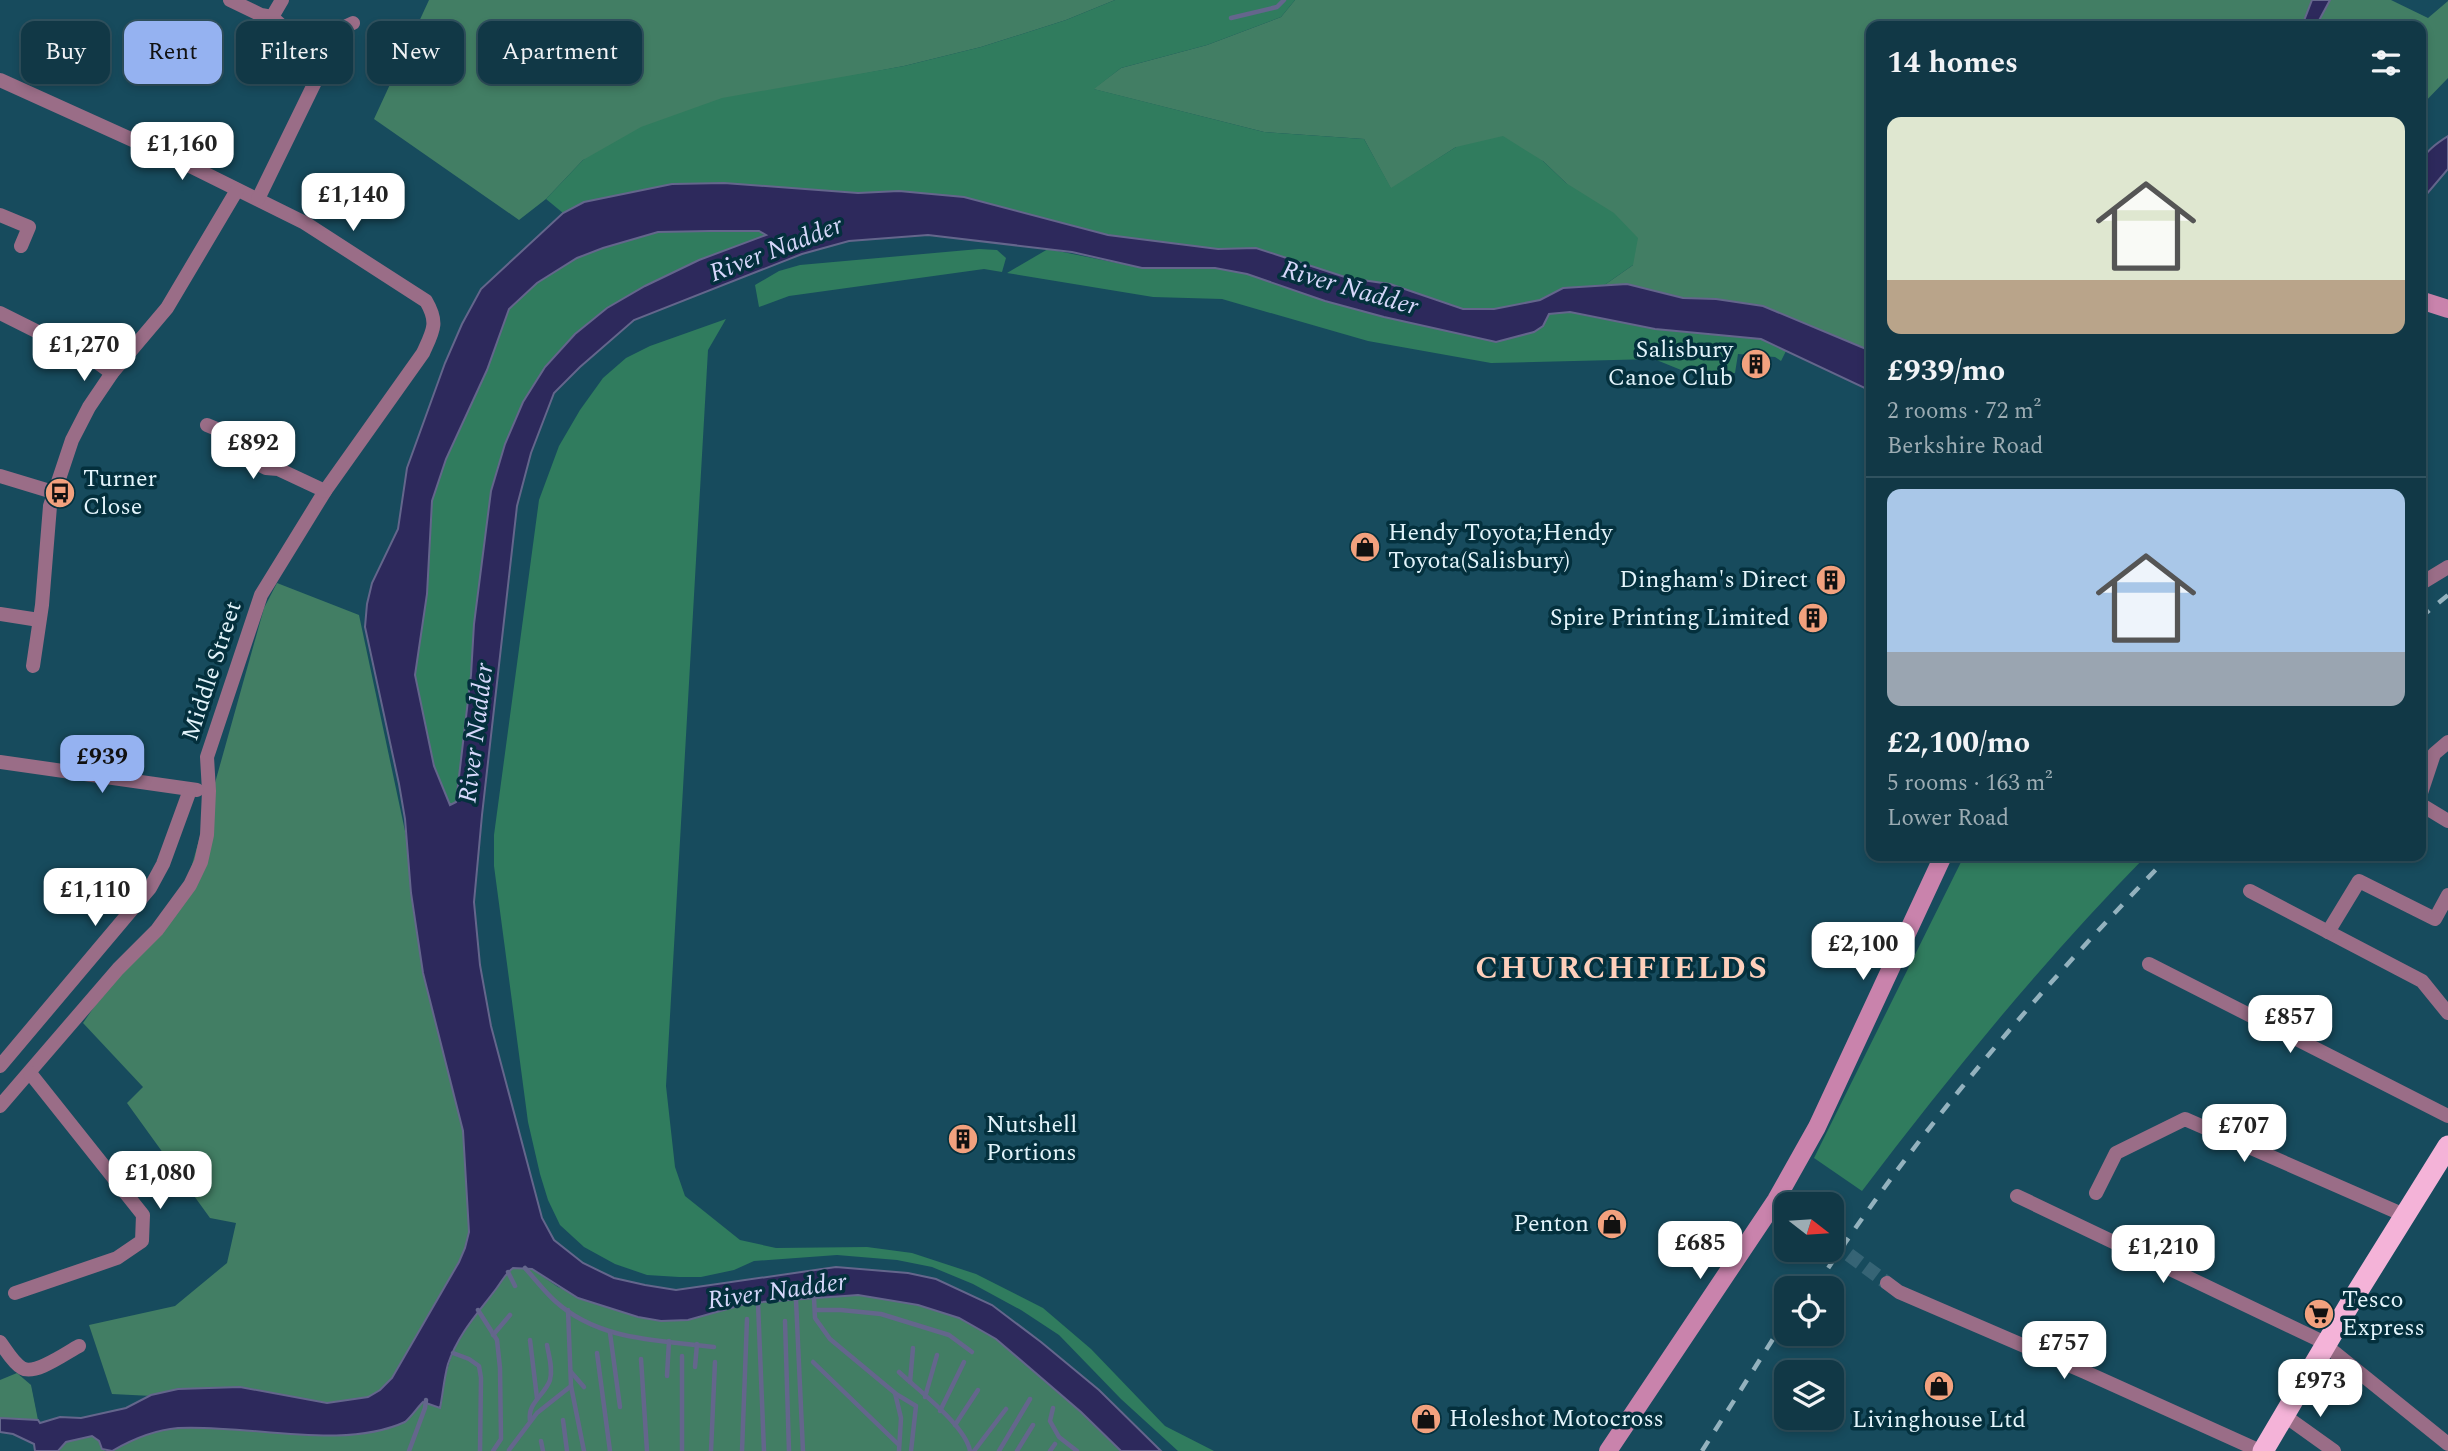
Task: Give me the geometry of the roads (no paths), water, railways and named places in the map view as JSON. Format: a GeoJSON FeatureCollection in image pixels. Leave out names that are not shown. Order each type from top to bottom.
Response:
{"type":"FeatureCollection","features":[{"type":"Feature","properties":{"kind":"highway"},"geometry":{"type":"LineString","coordinates":[[2261,1451],[2285,1416],[2448,1146]]}},
{"type":"Feature","properties":{"kind":"street"},"geometry":{"type":"LineString","coordinates":[[230,0],[276,21]]}},
{"type":"Feature","properties":{"kind":"street"},"geometry":{"type":"LineString","coordinates":[[272,17],[282,0]]}},
{"type":"Feature","properties":{"kind":"street"},"geometry":{"type":"LineString","coordinates":[[0,80],[258,199],[314,84]]}},
{"type":"Feature","properties":{"kind":"street"},"geometry":{"type":"LineString","coordinates":[[33,666],[40,620],[46,534],[53,492],[81,424],[112,373],[167,308],[237,190]]}},
{"type":"Feature","properties":{"kind":"street","name":"Middle Street"},"geometry":{"type":"LineString","coordinates":[[0,1106],[118,969],[157,930],[190,885],[204,850],[209,817],[207,757],[261,595],[325,491],[423,353],[434,328],[435,315],[426,301],[305,223],[258,199]]}},
{"type":"Feature","properties":{"kind":"street"},"geometry":{"type":"LineString","coordinates":[[0,215],[29,226],[21,246]]}},
{"type":"Feature","properties":{"kind":"street"},"geometry":{"type":"LineString","coordinates":[[2426,302],[2448,309]]}},
{"type":"Feature","properties":{"kind":"street"},"geometry":{"type":"LineString","coordinates":[[0,313],[94,360],[112,373]]}},
{"type":"Feature","properties":{"kind":"street"},"geometry":{"type":"LineString","coordinates":[[207,425],[236,437],[252,461],[266,468],[278,469],[325,491]]}},
{"type":"Feature","properties":{"kind":"street"},"geometry":{"type":"LineString","coordinates":[[0,476],[53,492]]}},
{"type":"Feature","properties":{"kind":"street"},"geometry":{"type":"LineString","coordinates":[[2426,580],[2448,567]]}},
{"type":"Feature","properties":{"kind":"street"},"geometry":{"type":"LineString","coordinates":[[0,614],[40,620]]}},
{"type":"Feature","properties":{"kind":"street"},"geometry":{"type":"LineString","coordinates":[[2426,778],[2434,754],[2448,742]]}},
{"type":"Feature","properties":{"kind":"street"},"geometry":{"type":"LineString","coordinates":[[0,762],[209,791]]}},
{"type":"Feature","properties":{"kind":"street"},"geometry":{"type":"LineString","coordinates":[[0,1066],[150,888],[163,864],[190,789]]}},
{"type":"Feature","properties":{"kind":"street"},"geometry":{"type":"LineString","coordinates":[[2426,808],[2448,821]]}},
{"type":"Feature","properties":{"kind":"street"},"geometry":{"type":"LineString","coordinates":[[1787,1192],[1941,861]]}},
{"type":"Feature","properties":{"kind":"street"},"geometry":{"type":"LineString","coordinates":[[2328,932],[2359,881],[2435,919],[2448,895]]}},
{"type":"Feature","properties":{"kind":"street"},"geometry":{"type":"LineString","coordinates":[[2250,891],[2422,981],[2448,1013]]}},
{"type":"Feature","properties":{"kind":"street"},"geometry":{"type":"LineString","coordinates":[[2149,964],[2448,1116]]}},
{"type":"Feature","properties":{"kind":"street"},"geometry":{"type":"LineString","coordinates":[[0,1072],[17,1087]]}},
{"type":"Feature","properties":{"kind":"street"},"geometry":{"type":"LineString","coordinates":[[15,1293],[117,1258],[142,1241],[143,1215],[30,1073]]}},
{"type":"Feature","properties":{"kind":"street"},"geometry":{"type":"LineString","coordinates":[[2096,1193],[2116,1153],[2185,1119],[2404,1215]]}},
{"type":"Feature","properties":{"kind":"street"},"geometry":{"type":"LineString","coordinates":[[2017,1196],[2326,1345],[2448,1444]]}},
{"type":"Feature","properties":{"kind":"street"},"geometry":{"type":"LineString","coordinates":[[1608,1451],[1774,1215]]}},
{"type":"Feature","properties":{"kind":"street"},"geometry":{"type":"LineString","coordinates":[[1887,1283],[1899,1292],[2085,1371],[2261,1451]]}},
{"type":"Feature","properties":{"kind":"street"},"geometry":{"type":"LineString","coordinates":[[0,1342],[20,1367],[27,1371],[40,1368],[79,1346]]}},
{"type":"Feature","properties":{"kind":"street"},"geometry":{"type":"LineString","coordinates":[[2285,1416],[2334,1451]]}},
{"type":"Feature","properties":{"kind":"water"},"geometry":{"type":"Polygon","coordinates":[[[2312,0],[2330,0],[2319,21],[2304,21],[2312,0]]]}},
{"type":"Feature","properties":{"kind":"water"},"geometry":{"type":"Polygon","coordinates":[[[2448,136],[2448,169],[2426,195],[2426,154],[2448,136]]]}},
{"type":"Feature","properties":{"kind":"water","name":"River Nadder"},"geometry":{"type":"Polygon","coordinates":[[[724,183],[858,193],[899,191],[964,197],[1108,235],[1218,249],[1256,248],[1348,278],[1390,284],[1463,309],[1494,309],[1540,300],[1563,288],[1627,284],[1683,298],[1716,299],[1763,306],[1866,349],[1866,389],[1761,339],[1655,329],[1570,312],[1549,314],[1543,326],[1534,332],[1496,342],[1325,301],[1247,274],[1215,268],[1142,268],[1072,252],[928,235],[849,241],[802,254],[634,320],[554,393],[531,453],[517,506],[474,902],[480,965],[491,1026],[542,1218],[554,1240],[583,1263],[614,1278],[676,1290],[836,1267],[908,1273],[936,1279],[992,1305],[1041,1342],[1099,1390],[1161,1451],[1121,1451],[1081,1412],[996,1339],[959,1318],[918,1305],[858,1295],[749,1303],[688,1320],[661,1321],[638,1317],[578,1298],[532,1269],[513,1268],[457,1343],[445,1375],[440,1408],[423,1402],[405,1422],[380,1430],[324,1436],[178,1428],[143,1436],[112,1451],[102,1449],[99,1441],[92,1436],[66,1442],[58,1451],[35,1451],[34,1444],[13,1434],[0,1432],[0,1418],[38,1420],[40,1423],[60,1417],[81,1418],[126,1408],[151,1395],[178,1389],[240,1387],[327,1403],[368,1397],[392,1378],[459,1262],[469,1232],[463,1131],[423,973],[411,893],[405,819],[365,627],[367,604],[372,583],[398,529],[407,468],[462,324],[481,289],[563,213],[584,202],[672,184],[724,183]],[[759,231],[658,232],[577,258],[537,283],[509,309],[487,370],[446,459],[432,501],[427,594],[415,675],[434,766],[450,805],[456,802],[491,491],[505,444],[523,402],[545,367],[575,334],[607,308],[699,260],[766,235],[759,231]]]}},
{"type":"Feature","properties":{"kind":"waterway"},"geometry":{"type":"LineString","coordinates":[[1231,18],[1277,7],[1284,0]]}},
{"type":"Feature","properties":{"kind":"waterway"},"geometry":{"type":"LineString","coordinates":[[525,1268],[555,1301],[591,1324],[651,1340],[714,1347]]}},
{"type":"Feature","properties":{"kind":"waterway"},"geometry":{"type":"LineString","coordinates":[[508,1272],[515,1286]]}},
{"type":"Feature","properties":{"kind":"waterway","name":"River Nadder"},"geometry":{"type":"LineString","coordinates":[[814,1298],[815,1318],[830,1339],[895,1393],[901,1418],[899,1451]]}},
{"type":"Feature","properties":{"kind":"waterway","name":"River Nadder"},"geometry":{"type":"LineString","coordinates":[[796,1300],[803,1451]]}},
{"type":"Feature","properties":{"kind":"waterway","name":"River Nadder"},"geometry":{"type":"LineString","coordinates":[[758,1303],[764,1451]]}},
{"type":"Feature","properties":{"kind":"waterway"},"geometry":{"type":"LineString","coordinates":[[478,1310],[497,1340],[500,1368],[501,1439],[493,1451]]}},
{"type":"Feature","properties":{"kind":"waterway"},"geometry":{"type":"LineString","coordinates":[[509,1450],[537,1413],[571,1386],[568,1310]]}},
{"type":"Feature","properties":{"kind":"waterway","name":"River Nadder"},"geometry":{"type":"LineString","coordinates":[[815,1310],[881,1314],[949,1335],[972,1352]]}},
{"type":"Feature","properties":{"kind":"waterway"},"geometry":{"type":"LineString","coordinates":[[493,1335],[510,1315]]}},
{"type":"Feature","properties":{"kind":"waterway","name":"River Nadder"},"geometry":{"type":"LineString","coordinates":[[742,1451],[747,1319]]}},
{"type":"Feature","properties":{"kind":"waterway"},"geometry":{"type":"LineString","coordinates":[[785,1321],[789,1451]]}},
{"type":"Feature","properties":{"kind":"waterway"},"geometry":{"type":"LineString","coordinates":[[610,1333],[620,1407]]}},
{"type":"Feature","properties":{"kind":"waterway"},"geometry":{"type":"LineString","coordinates":[[530,1340],[537,1398]]}},
{"type":"Feature","properties":{"kind":"waterway"},"geometry":{"type":"LineString","coordinates":[[667,1376],[669,1341]]}},
{"type":"Feature","properties":{"kind":"waterway"},"geometry":{"type":"LineString","coordinates":[[695,1367],[697,1344]]}},
{"type":"Feature","properties":{"kind":"waterway"},"geometry":{"type":"LineString","coordinates":[[530,1421],[531,1409],[550,1380],[551,1367],[547,1345]]}},
{"type":"Feature","properties":{"kind":"waterway"},"geometry":{"type":"LineString","coordinates":[[910,1382],[913,1348]]}},
{"type":"Feature","properties":{"kind":"waterway"},"geometry":{"type":"LineString","coordinates":[[453,1353],[479,1366],[480,1451]]}},
{"type":"Feature","properties":{"kind":"waterway"},"geometry":{"type":"LineString","coordinates":[[597,1353],[610,1451]]}},
{"type":"Feature","properties":{"kind":"waterway"},"geometry":{"type":"LineString","coordinates":[[925,1397],[937,1355]]}},
{"type":"Feature","properties":{"kind":"waterway"},"geometry":{"type":"LineString","coordinates":[[682,1356],[682,1451]]}},
{"type":"Feature","properties":{"kind":"waterway"},"geometry":{"type":"LineString","coordinates":[[641,1359],[647,1451]]}},
{"type":"Feature","properties":{"kind":"waterway"},"geometry":{"type":"LineString","coordinates":[[711,1451],[715,1362]]}},
{"type":"Feature","properties":{"kind":"waterway"},"geometry":{"type":"LineString","coordinates":[[813,1362],[899,1445]]}},
{"type":"Feature","properties":{"kind":"waterway"},"geometry":{"type":"LineString","coordinates":[[940,1411],[964,1362]]}},
{"type":"Feature","properties":{"kind":"waterway"},"geometry":{"type":"LineString","coordinates":[[571,1372],[584,1387]]}},
{"type":"Feature","properties":{"kind":"waterway"},"geometry":{"type":"LineString","coordinates":[[899,1372],[951,1420],[967,1441],[970,1451]]}},
{"type":"Feature","properties":{"kind":"waterway"},"geometry":{"type":"LineString","coordinates":[[571,1386],[584,1451]]}},
{"type":"Feature","properties":{"kind":"waterway"},"geometry":{"type":"LineString","coordinates":[[955,1425],[978,1390]]}},
{"type":"Feature","properties":{"kind":"waterway"},"geometry":{"type":"LineString","coordinates":[[896,1394],[916,1406],[911,1451]]}},
{"type":"Feature","properties":{"kind":"waterway"},"geometry":{"type":"LineString","coordinates":[[999,1451],[1030,1399]]}},
{"type":"Feature","properties":{"kind":"waterway"},"geometry":{"type":"LineString","coordinates":[[409,1451],[426,1400]]}},
{"type":"Feature","properties":{"kind":"waterway"},"geometry":{"type":"LineString","coordinates":[[1053,1408],[1050,1421],[1059,1437],[1077,1451]]}},
{"type":"Feature","properties":{"kind":"waterway"},"geometry":{"type":"LineString","coordinates":[[974,1451],[1006,1409]]}},
{"type":"Feature","properties":{"kind":"waterway"},"geometry":{"type":"LineString","coordinates":[[563,1420],[567,1451]]}},
{"type":"Feature","properties":{"kind":"waterway"},"geometry":{"type":"LineString","coordinates":[[1017,1451],[1033,1425]]}},
{"type":"Feature","properties":{"kind":"waterway"},"geometry":{"type":"LineString","coordinates":[[541,1441],[543,1451]]}},
{"type":"Feature","properties":{"kind":"waterway"},"geometry":{"type":"LineString","coordinates":[[1050,1451],[1055,1444]]}},
{"type":"Feature","properties":{"kind":"tunnel"},"geometry":{"type":"LineString","coordinates":[[1844,1251],[1887,1283]]}},
{"type":"Feature","properties":{"kind":"railway"},"geometry":{"type":"LineString","coordinates":[[2426,613],[2448,595]]}},
{"type":"Feature","properties":{"kind":"railway"},"geometry":{"type":"LineString","coordinates":[[1823,1276],[1895,1173],[1982,1063],[2073,958],[2164,861]]}},
{"type":"Feature","properties":{"kind":"railway"},"geometry":{"type":"LineString","coordinates":[[1702,1451],[1774,1337]]}},
{"type":"Feature","properties":{"kind":"place","name":"Salisbury Canoe Club"},"geometry":{"type":"Point","coordinates":[1756,364]}},
{"type":"Feature","properties":{"kind":"place","name":"Turner Close"},"geometry":{"type":"Point","coordinates":[60,493]}},
{"type":"Feature","properties":{"kind":"place","name":"Hendy Toyota;Hendy Toyota(Salisbury)"},"geometry":{"type":"Point","coordinates":[1365,547]}},
{"type":"Feature","properties":{"kind":"place","name":"Dingham's Direct"},"geometry":{"type":"Point","coordinates":[1831,580]}},
{"type":"Feature","properties":{"kind":"place","name":"Spire Printing Limited"},"geometry":{"type":"Point","coordinates":[1813,618]}},
{"type":"Feature","properties":{"kind":"place","name":"Nutshell Portions"},"geometry":{"type":"Point","coordinates":[963,1139]}},
{"type":"Feature","properties":{"kind":"place","name":"Penton"},"geometry":{"type":"Point","coordinates":[1612,1224]}},
{"type":"Feature","properties":{"kind":"place","name":"Tesco Express"},"geometry":{"type":"Point","coordinates":[2319,1314]}},
{"type":"Feature","properties":{"kind":"place","name":"Livinghouse Ltd"},"geometry":{"type":"Point","coordinates":[1939,1386]}},
{"type":"Feature","properties":{"kind":"place","name":"Holeshot Motocross"},"geometry":{"type":"Point","coordinates":[1426,1419]}},
{"type":"Feature","properties":{"kind":"district","name":"CHURCHFIELDS"},"geometry":{"type":"Point","coordinates":[1622,968]}}]}
